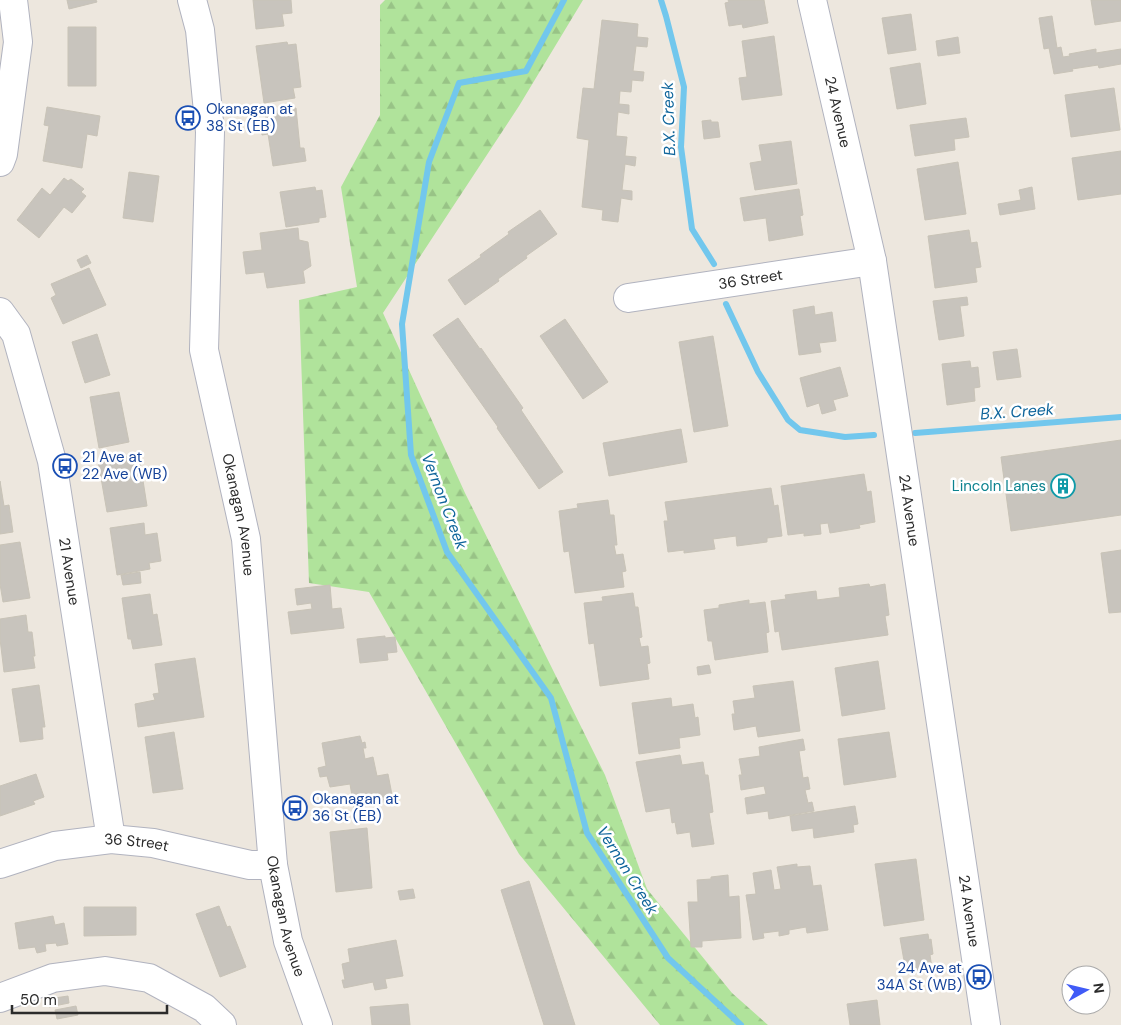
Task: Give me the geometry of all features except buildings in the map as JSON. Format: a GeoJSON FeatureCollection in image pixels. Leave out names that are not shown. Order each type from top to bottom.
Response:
{"type":"FeatureCollection","features":[{"type":"Feature","properties":{"kind":"street"},"geometry":{"type":"LineString","coordinates":[[0,162],[3,154],[18,42],[13,0]]}},
{"type":"Feature","properties":{"kind":"street","name":"Okanagan Avenue"},"geometry":{"type":"LineString","coordinates":[[192,0],[200,30],[210,132],[204,350],[246,539],[273,865],[288,941],[318,1025]]}},
{"type":"Feature","properties":{"kind":"street","name":"24 Avenue"},"geometry":{"type":"LineString","coordinates":[[812,0],[872,261],[986,1025]]}},
{"type":"Feature","properties":{"kind":"street","name":"36 Street"},"geometry":{"type":"LineString","coordinates":[[628,298],[872,261]]}},
{"type":"Feature","properties":{"kind":"street","name":"21 Avenue"},"geometry":{"type":"LineString","coordinates":[[0,312],[16,334],[52,461],[111,839]]}},
{"type":"Feature","properties":{"kind":"street","name":"36 Street"},"geometry":{"type":"LineString","coordinates":[[0,864],[55,846],[111,839],[153,843],[250,864],[273,865]]}},
{"type":"Feature","properties":{"kind":"street"},"geometry":{"type":"LineString","coordinates":[[0,998],[53,978],[105,971],[150,978],[204,1008],[222,1025]]}},
{"type":"Feature","properties":{"kind":"green space"},"geometry":{"type":"Polygon","coordinates":[[[385,0],[583,0],[519,106],[383,313],[465,493],[605,775],[647,889],[732,993],[768,1025],[660,1025],[519,854],[369,592],[309,583],[299,300],[357,287],[341,187],[380,115],[380,5],[385,0]]]}},
{"type":"Feature","properties":{"kind":"waterway","name":"Vernon Creek"},"geometry":{"type":"LineString","coordinates":[[564,0],[526,71],[459,83],[429,162],[402,324],[411,455],[447,552],[551,698],[587,833],[668,958],[741,1025]]}},
{"type":"Feature","properties":{"kind":"waterway","name":"B.X. Creek"},"geometry":{"type":"LineString","coordinates":[[661,0],[684,87],[681,147],[692,229],[714,264]]}},
{"type":"Feature","properties":{"kind":"waterway","name":"B.X. Creek"},"geometry":{"type":"LineString","coordinates":[[726,304],[758,372],[788,420],[800,430],[845,437],[874,435]]}},
{"type":"Feature","properties":{"kind":"waterway","name":"B.X. Creek"},"geometry":{"type":"LineString","coordinates":[[915,433],[1121,417]]}},
{"type":"Feature","properties":{"kind":"place","name":"Okanagan at 38 St (EB)"},"geometry":{"type":"Point","coordinates":[188,118]}},
{"type":"Feature","properties":{"kind":"place","name":"21 Ave at 22 Ave (WB)"},"geometry":{"type":"Point","coordinates":[65,466]}},
{"type":"Feature","properties":{"kind":"place","name":"Lincoln Lanes"},"geometry":{"type":"Point","coordinates":[1063,486]}},
{"type":"Feature","properties":{"kind":"place","name":"Okanagan at 36 St (EB)"},"geometry":{"type":"Point","coordinates":[295,808]}},
{"type":"Feature","properties":{"kind":"place","name":"24 Ave at 34A St (WB)"},"geometry":{"type":"Point","coordinates":[979,977]}}]}
